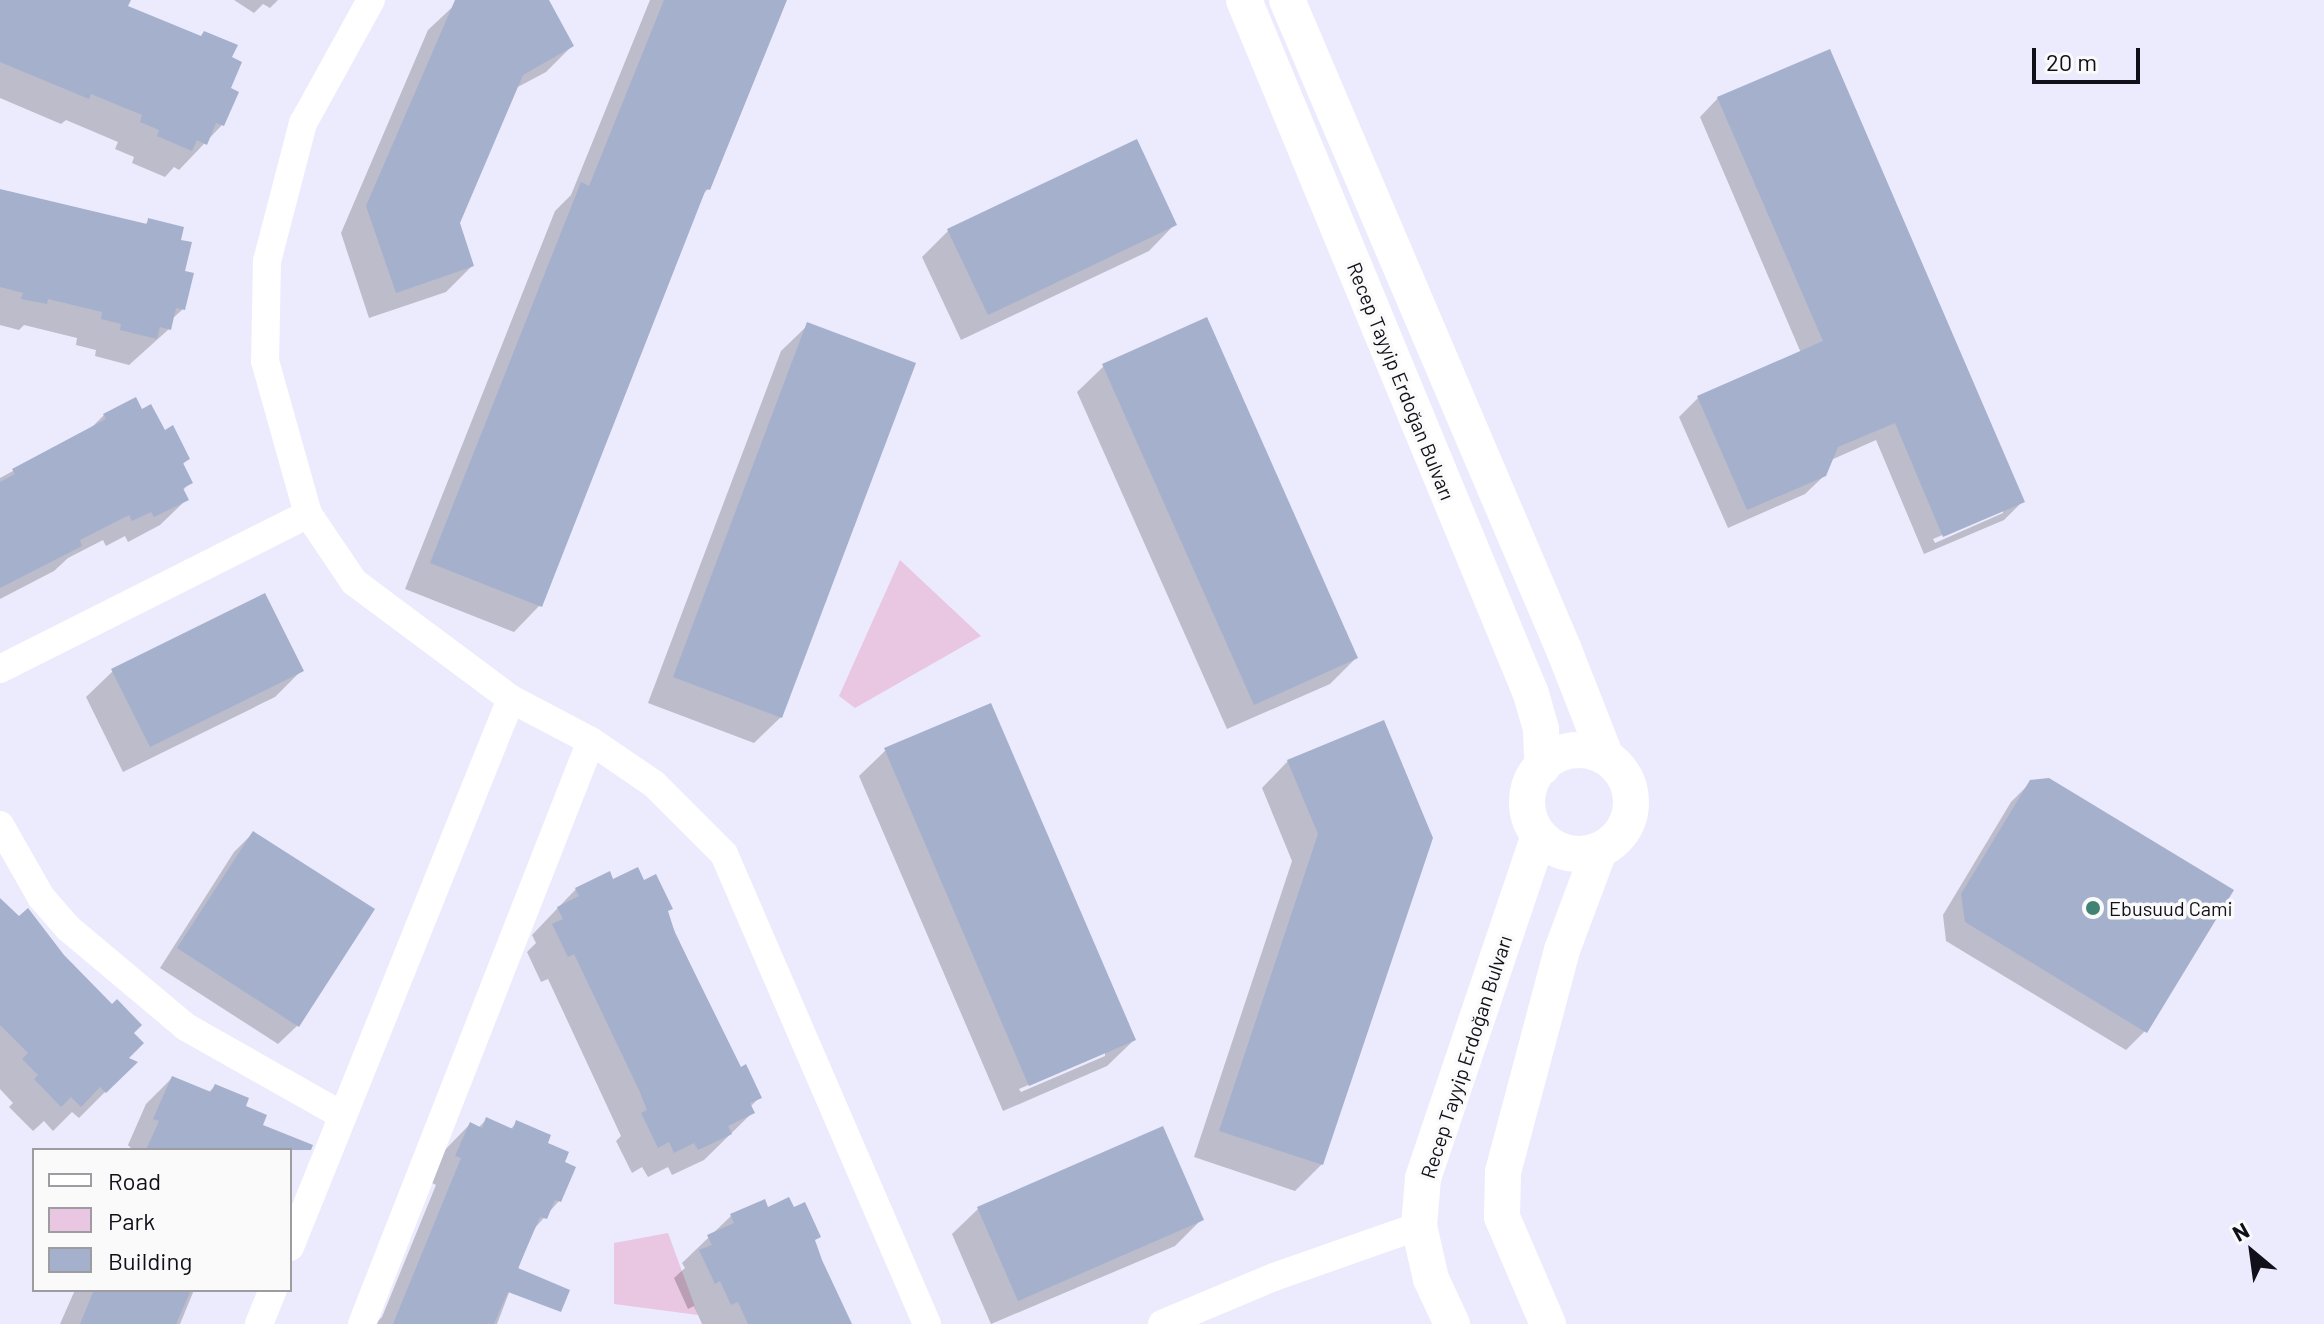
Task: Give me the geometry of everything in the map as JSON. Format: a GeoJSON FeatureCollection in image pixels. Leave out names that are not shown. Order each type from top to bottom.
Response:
{"type":"FeatureCollection","features":[{"type":"Feature","properties":{"kind":"street"},"geometry":{"type":"LineString","coordinates":[[371,0],[303,123],[267,261],[265,361],[308,514],[354,582],[511,699],[591,741],[654,784],[724,854],[927,1324]]}},
{"type":"Feature","properties":{"kind":"street","name":"Recep Tayyip Erdoğan Bulvarı"},"geometry":{"type":"LineString","coordinates":[[1244,0],[1531,694],[1541,729],[1542,767]]}},
{"type":"Feature","properties":{"kind":"street","name":"Recep Tayyip Erdoğan Bulvarı"},"geometry":{"type":"LineString","coordinates":[[1287,0],[1564,650],[1606,757]]}},
{"type":"Feature","properties":{"kind":"street"},"geometry":{"type":"LineString","coordinates":[[0,669],[308,514]]}},
{"type":"Feature","properties":{"kind":"street"},"geometry":{"type":"LineString","coordinates":[[292,1242],[511,699]]}},
{"type":"Feature","properties":{"kind":"street"},"geometry":{"type":"LineString","coordinates":[[362,1324],[591,741]]}},
{"type":"Feature","properties":{"kind":"street"},"geometry":{"type":"LineString","coordinates":[[1587,750],[1606,757],[1620,769],[1629,786],[1632,806],[1627,825],[1615,841],[1599,851],[1577,855],[1556,850],[1539,836],[1529,817],[1527,795],[1535,774],[1550,759],[1567,751],[1587,750]]}},
{"type":"Feature","properties":{"kind":"street"},"geometry":{"type":"LineString","coordinates":[[0,825],[41,897],[68,928],[186,1027],[343,1116]]}},
{"type":"Feature","properties":{"kind":"street","name":"Recep Tayyip Erdoğan Bulvarı"},"geometry":{"type":"LineString","coordinates":[[1452,1324],[1431,1279],[1419,1226],[1423,1178],[1539,836]]}},
{"type":"Feature","properties":{"kind":"street"},"geometry":{"type":"LineString","coordinates":[[1548,1324],[1502,1217],[1503,1172],[1562,950],[1599,851]]}},
{"type":"Feature","properties":{"kind":"street"},"geometry":{"type":"LineString","coordinates":[[1162,1324],[1274,1277],[1419,1226]]}},
{"type":"Feature","properties":{"kind":"street"},"geometry":{"type":"LineString","coordinates":[[259,1324],[272,1292]]}},
{"type":"Feature","properties":{"kind":"green space"},"geometry":{"type":"Polygon","coordinates":[[[900,560],[981,636],[855,708],[839,696],[900,560]]]}},
{"type":"Feature","properties":{"kind":"green space"},"geometry":{"type":"Polygon","coordinates":[[[668,1233],[698,1315],[614,1304],[614,1243],[668,1233]]]}},
{"type":"Feature","properties":{"kind":"building"},"geometry":{"type":"Polygon","coordinates":[[[0,0],[131,0],[128,6],[201,36],[204,31],[238,45],[232,57],[242,62],[231,88],[239,92],[224,126],[216,123],[207,145],[197,140],[192,151],[157,136],[159,130],[140,122],[142,115],[91,94],[89,99],[0,62],[0,0]]]}},
{"type":"Feature","properties":{"kind":"building"},"geometry":{"type":"Polygon","coordinates":[[[455,0],[549,0],[574,46],[523,75],[460,223],[474,266],[396,293],[366,206],[455,0]]]}},
{"type":"Feature","properties":{"kind":"building"},"geometry":{"type":"Polygon","coordinates":[[[664,0],[787,0],[710,190],[706,189],[542,607],[430,563],[581,182],[589,186],[664,0]]]}},
{"type":"Feature","properties":{"kind":"building"},"geometry":{"type":"Polygon","coordinates":[[[1830,49],[2025,502],[1943,537],[1895,423],[1838,447],[1826,476],[1747,510],[1697,396],[1823,341],[1717,97],[1830,49]]]}},
{"type":"Feature","properties":{"kind":"building"},"geometry":{"type":"Polygon","coordinates":[[[1137,139],[1177,225],[988,315],[947,229],[1137,139]]]}},
{"type":"Feature","properties":{"kind":"building"},"geometry":{"type":"Polygon","coordinates":[[[0,189],[147,224],[148,218],[184,227],[181,240],[192,242],[185,271],[194,273],[185,310],[176,308],[171,330],[160,327],[157,339],[120,330],[121,324],[101,319],[102,312],[48,299],[47,304],[21,299],[23,293],[0,287],[0,189]]]}},
{"type":"Feature","properties":{"kind":"building"},"geometry":{"type":"Polygon","coordinates":[[[1207,317],[1358,658],[1254,705],[1102,364],[1207,317]]]}},
{"type":"Feature","properties":{"kind":"building"},"geometry":{"type":"Polygon","coordinates":[[[807,322],[916,363],[782,718],[673,677],[807,322]]]}},
{"type":"Feature","properties":{"kind":"building"},"geometry":{"type":"Polygon","coordinates":[[[136,397],[142,409],[151,404],[165,430],[173,425],[190,459],[183,463],[193,483],[183,488],[189,500],[154,517],[151,512],[132,521],[129,515],[80,540],[82,546],[0,588],[0,482],[15,474],[12,469],[106,419],[103,414],[136,397]]]}},
{"type":"Feature","properties":{"kind":"building"},"geometry":{"type":"Polygon","coordinates":[[[265,593],[304,671],[150,747],[111,669],[265,593]]]}},
{"type":"Feature","properties":{"kind":"building"},"geometry":{"type":"Polygon","coordinates":[[[991,703],[1136,1040],[1029,1086],[884,748],[991,703]]]}},
{"type":"Feature","properties":{"kind":"building"},"geometry":{"type":"Polygon","coordinates":[[[1384,720],[1433,838],[1323,1165],[1219,1131],[1318,834],[1287,760],[1384,720]]]}},
{"type":"Feature","properties":{"kind":"building","name":"Ebusuud Cami"},"geometry":{"type":"Polygon","coordinates":[[[2049,778],[2234,890],[2147,1033],[1965,922],[1961,894],[2030,780],[2049,778]]]}},
{"type":"Feature","properties":{"kind":"building"},"geometry":{"type":"Polygon","coordinates":[[[253,831],[375,909],[299,1027],[177,948],[253,831]]]}},
{"type":"Feature","properties":{"kind":"building"},"geometry":{"type":"Polygon","coordinates":[[[638,867],[644,880],[656,874],[673,909],[668,911],[675,933],[741,1067],[746,1064],[762,1098],[750,1103],[755,1113],[728,1126],[732,1134],[698,1150],[694,1143],[674,1153],[669,1142],[658,1148],[641,1113],[647,1110],[639,1090],[574,954],[568,957],[552,924],[563,919],[557,907],[579,896],[575,888],[610,871],[613,879],[638,867]]]}},
{"type":"Feature","properties":{"kind":"building"},"geometry":{"type":"Polygon","coordinates":[[[0,898],[19,916],[28,908],[64,955],[112,1004],[117,999],[142,1025],[134,1033],[144,1043],[129,1058],[138,1062],[106,1093],[100,1087],[81,1107],[71,1097],[61,1107],[34,1079],[38,1075],[22,1059],[28,1053],[0,1025],[0,898]]]}},
{"type":"Feature","properties":{"kind":"building"},"geometry":{"type":"Polygon","coordinates":[[[172,1076],[211,1092],[215,1084],[249,1098],[246,1106],[267,1115],[263,1125],[313,1145],[311,1150],[147,1148],[159,1121],[153,1119],[172,1076]]]}},
{"type":"Feature","properties":{"kind":"building"},"geometry":{"type":"Polygon","coordinates":[[[486,1117],[513,1129],[516,1120],[551,1135],[548,1143],[569,1152],[565,1162],[576,1167],[561,1202],[555,1200],[547,1219],[540,1217],[518,1268],[570,1290],[561,1312],[508,1292],[494,1324],[393,1324],[461,1158],[455,1156],[470,1122],[482,1128],[486,1117]]]}},
{"type":"Feature","properties":{"kind":"building"},"geometry":{"type":"Polygon","coordinates":[[[1163,1126],[1204,1220],[1018,1301],[977,1207],[1163,1126]]]}},
{"type":"Feature","properties":{"kind":"building"},"geometry":{"type":"Polygon","coordinates":[[[789,1197],[794,1207],[805,1202],[821,1237],[815,1240],[822,1260],[852,1324],[748,1324],[738,1302],[731,1305],[720,1281],[715,1284],[699,1250],[712,1245],[707,1235],[734,1223],[730,1214],[765,1199],[768,1207],[789,1197]]]}},
{"type":"Feature","properties":{"kind":"building"},"geometry":{"type":"Polygon","coordinates":[[[93,1292],[190,1292],[176,1324],[80,1324],[93,1292]]]}},
{"type":"Feature","properties":{"kind":"place","name":"Ebusuud Cami"},"geometry":{"type":"Point","coordinates":[2093,908]}}]}
